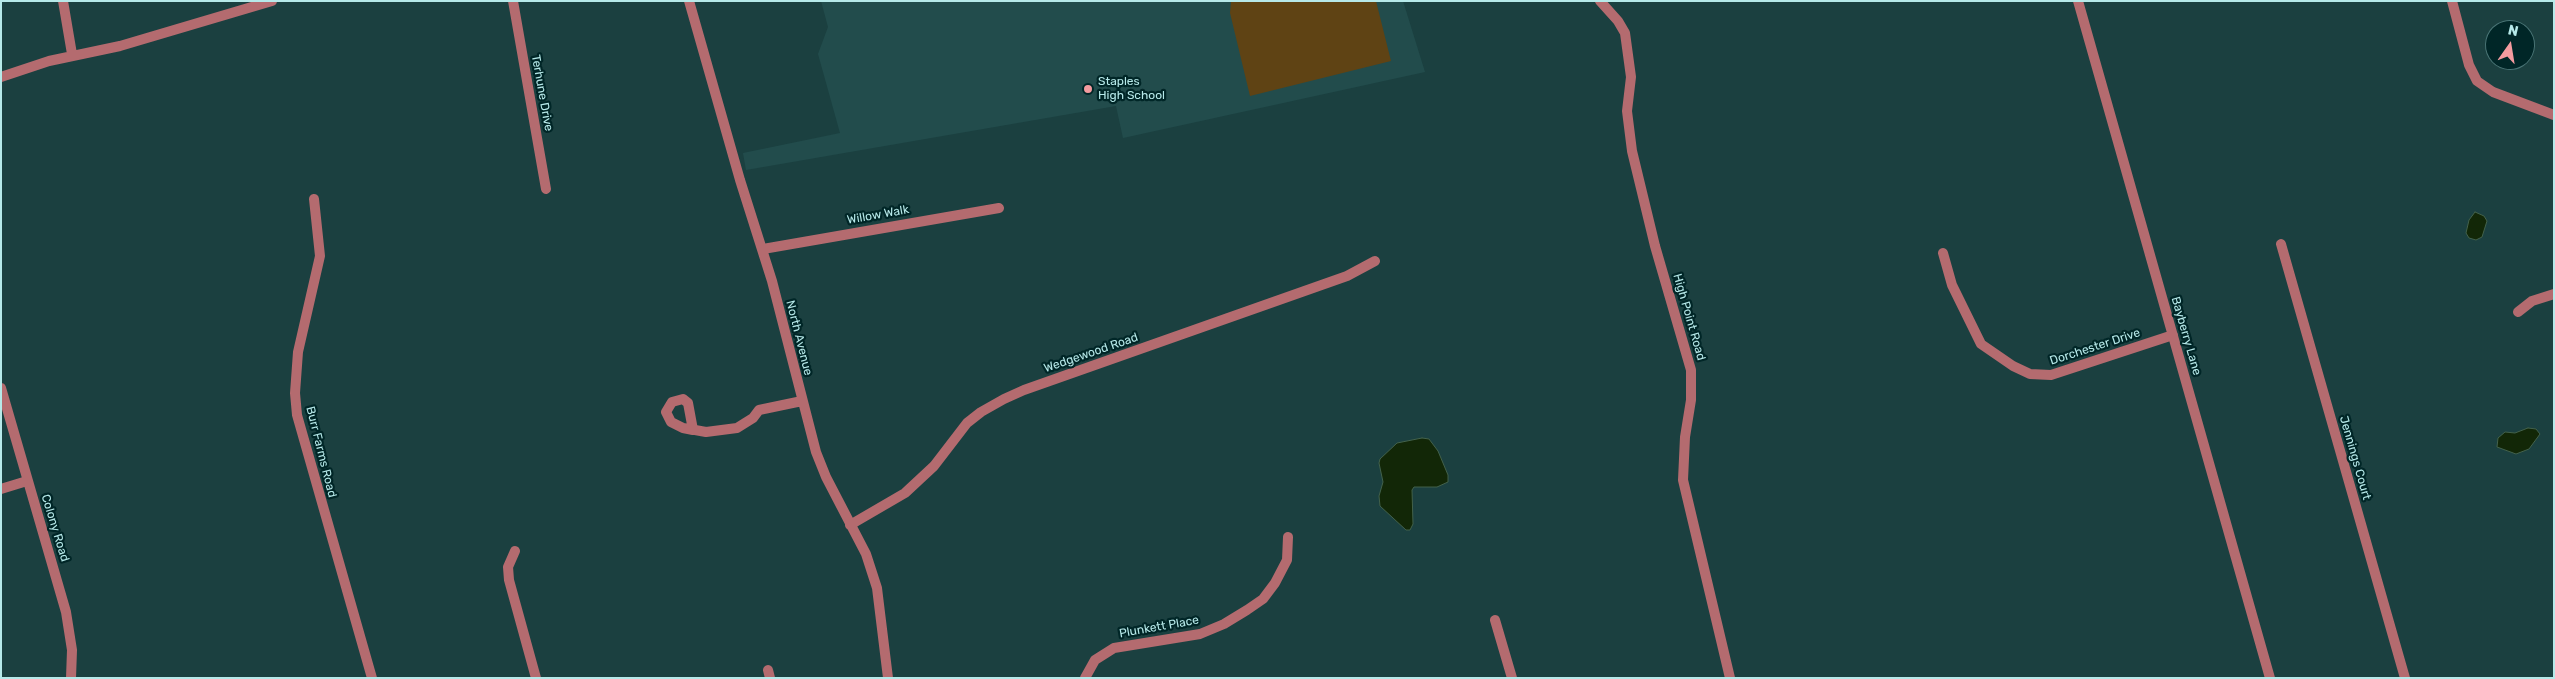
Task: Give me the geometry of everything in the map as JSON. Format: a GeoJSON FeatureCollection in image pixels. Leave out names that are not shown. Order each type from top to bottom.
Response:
{"type":"FeatureCollection","features":[{"type":"Feature","properties":{"kind":"street"},"geometry":{"type":"LineString","coordinates":[[63,1],[72,54]]}},
{"type":"Feature","properties":{"kind":"street"},"geometry":{"type":"LineString","coordinates":[[1,77],[72,54],[120,46],[272,1]]}},
{"type":"Feature","properties":{"kind":"street","name":"Terhune Drive"},"geometry":{"type":"LineString","coordinates":[[513,1],[546,190]]}},
{"type":"Feature","properties":{"kind":"street","name":"North Avenue"},"geometry":{"type":"LineString","coordinates":[[689,1],[740,180],[762,249],[802,401],[826,477],[866,554],[877,588],[888,678]]}},
{"type":"Feature","properties":{"kind":"street","name":"High Point Road"},"geometry":{"type":"LineString","coordinates":[[1600,1],[1618,20],[1625,33],[1631,77],[1627,111],[1632,151],[1655,246],[1691,370],[1691,400],[1685,437],[1683,480],[1730,678]]}},
{"type":"Feature","properties":{"kind":"street","name":"Bayberry Lane"},"geometry":{"type":"LineString","coordinates":[[2078,1],[2270,678]]}},
{"type":"Feature","properties":{"kind":"street"},"geometry":{"type":"LineString","coordinates":[[2452,1],[2469,65],[2477,81],[2493,92],[2554,115]]}},
{"type":"Feature","properties":{"kind":"street","name":"Burr Farms Road"},"geometry":{"type":"LineString","coordinates":[[314,199],[320,256],[298,352],[296,408],[310,465],[372,678]]}},
{"type":"Feature","properties":{"kind":"street","name":"Willow Walk"},"geometry":{"type":"LineString","coordinates":[[762,249],[999,208]]}},
{"type":"Feature","properties":{"kind":"street","name":"Jennings Court"},"geometry":{"type":"LineString","coordinates":[[2281,244],[2405,678]]}},
{"type":"Feature","properties":{"kind":"street","name":"Dorchester Drive"},"geometry":{"type":"LineString","coordinates":[[1943,253],[1952,285],[1981,344],[2013,366],[2030,374],[2051,375],[2173,335]]}},
{"type":"Feature","properties":{"kind":"street","name":"Wedgewood Road"},"geometry":{"type":"LineString","coordinates":[[850,525],[905,493],[934,466],[967,424],[981,412],[1004,399],[1024,390],[1347,276],[1375,261]]}},
{"type":"Feature","properties":{"kind":"street"},"geometry":{"type":"LineString","coordinates":[[2518,312],[2532,301],[2554,294]]}},
{"type":"Feature","properties":{"kind":"street","name":"Colony Road"},"geometry":{"type":"LineString","coordinates":[[1,388],[66,612],[72,650],[71,678]]}},
{"type":"Feature","properties":{"kind":"street"},"geometry":{"type":"LineString","coordinates":[[694,430],[706,432],[737,428],[753,418],[759,410],[802,401]]}},
{"type":"Feature","properties":{"kind":"street"},"geometry":{"type":"LineString","coordinates":[[1,489],[27,481]]}},
{"type":"Feature","properties":{"kind":"street","name":"Plunkett Place"},"geometry":{"type":"LineString","coordinates":[[1085,678],[1095,660],[1114,648],[1200,634],[1224,624],[1255,605],[1263,599],[1275,583],[1287,560],[1288,537]]}},
{"type":"Feature","properties":{"kind":"street"},"geometry":{"type":"LineString","coordinates":[[515,551],[508,567],[509,580],[536,678]]}},
{"type":"Feature","properties":{"kind":"street"},"geometry":{"type":"LineString","coordinates":[[1495,620],[1512,678]]}},
{"type":"Feature","properties":{"kind":"shaded area","name":"Staples High School"},"geometry":{"type":"Polygon","coordinates":[[[821,1],[1403,1],[1425,72],[1123,138],[1116,106],[746,170],[743,153],[840,133],[818,54],[828,27],[821,1]]]}},
{"type":"Feature","properties":{"kind":"shaded area"},"geometry":{"type":"Polygon","coordinates":[[[1231,1],[1376,1],[1391,61],[1250,96],[1230,13],[1231,1]]]}},
{"type":"Feature","properties":{"kind":"shaded area"},"geometry":{"type":"Polygon","coordinates":[[[2475,212],[2484,216],[2487,221],[2482,237],[2476,240],[2469,238],[2466,233],[2469,220],[2475,212]]]}},
{"type":"Feature","properties":{"kind":"shaded area"},"geometry":{"type":"Polygon","coordinates":[[[2528,428],[2536,429],[2540,434],[2529,449],[2516,454],[2497,447],[2498,438],[2505,432],[2515,433],[2528,428]]]}},
{"type":"Feature","properties":{"kind":"shaded area"},"geometry":{"type":"Polygon","coordinates":[[[1422,438],[1429,439],[1438,451],[1448,475],[1448,482],[1437,487],[1414,487],[1412,490],[1413,524],[1410,530],[1406,530],[1380,506],[1379,496],[1383,482],[1379,463],[1380,459],[1397,443],[1422,438]]]}},
{"type":"Feature","properties":{"kind":"place","name":"Staples High School"},"geometry":{"type":"Point","coordinates":[1088,89]}}]}
